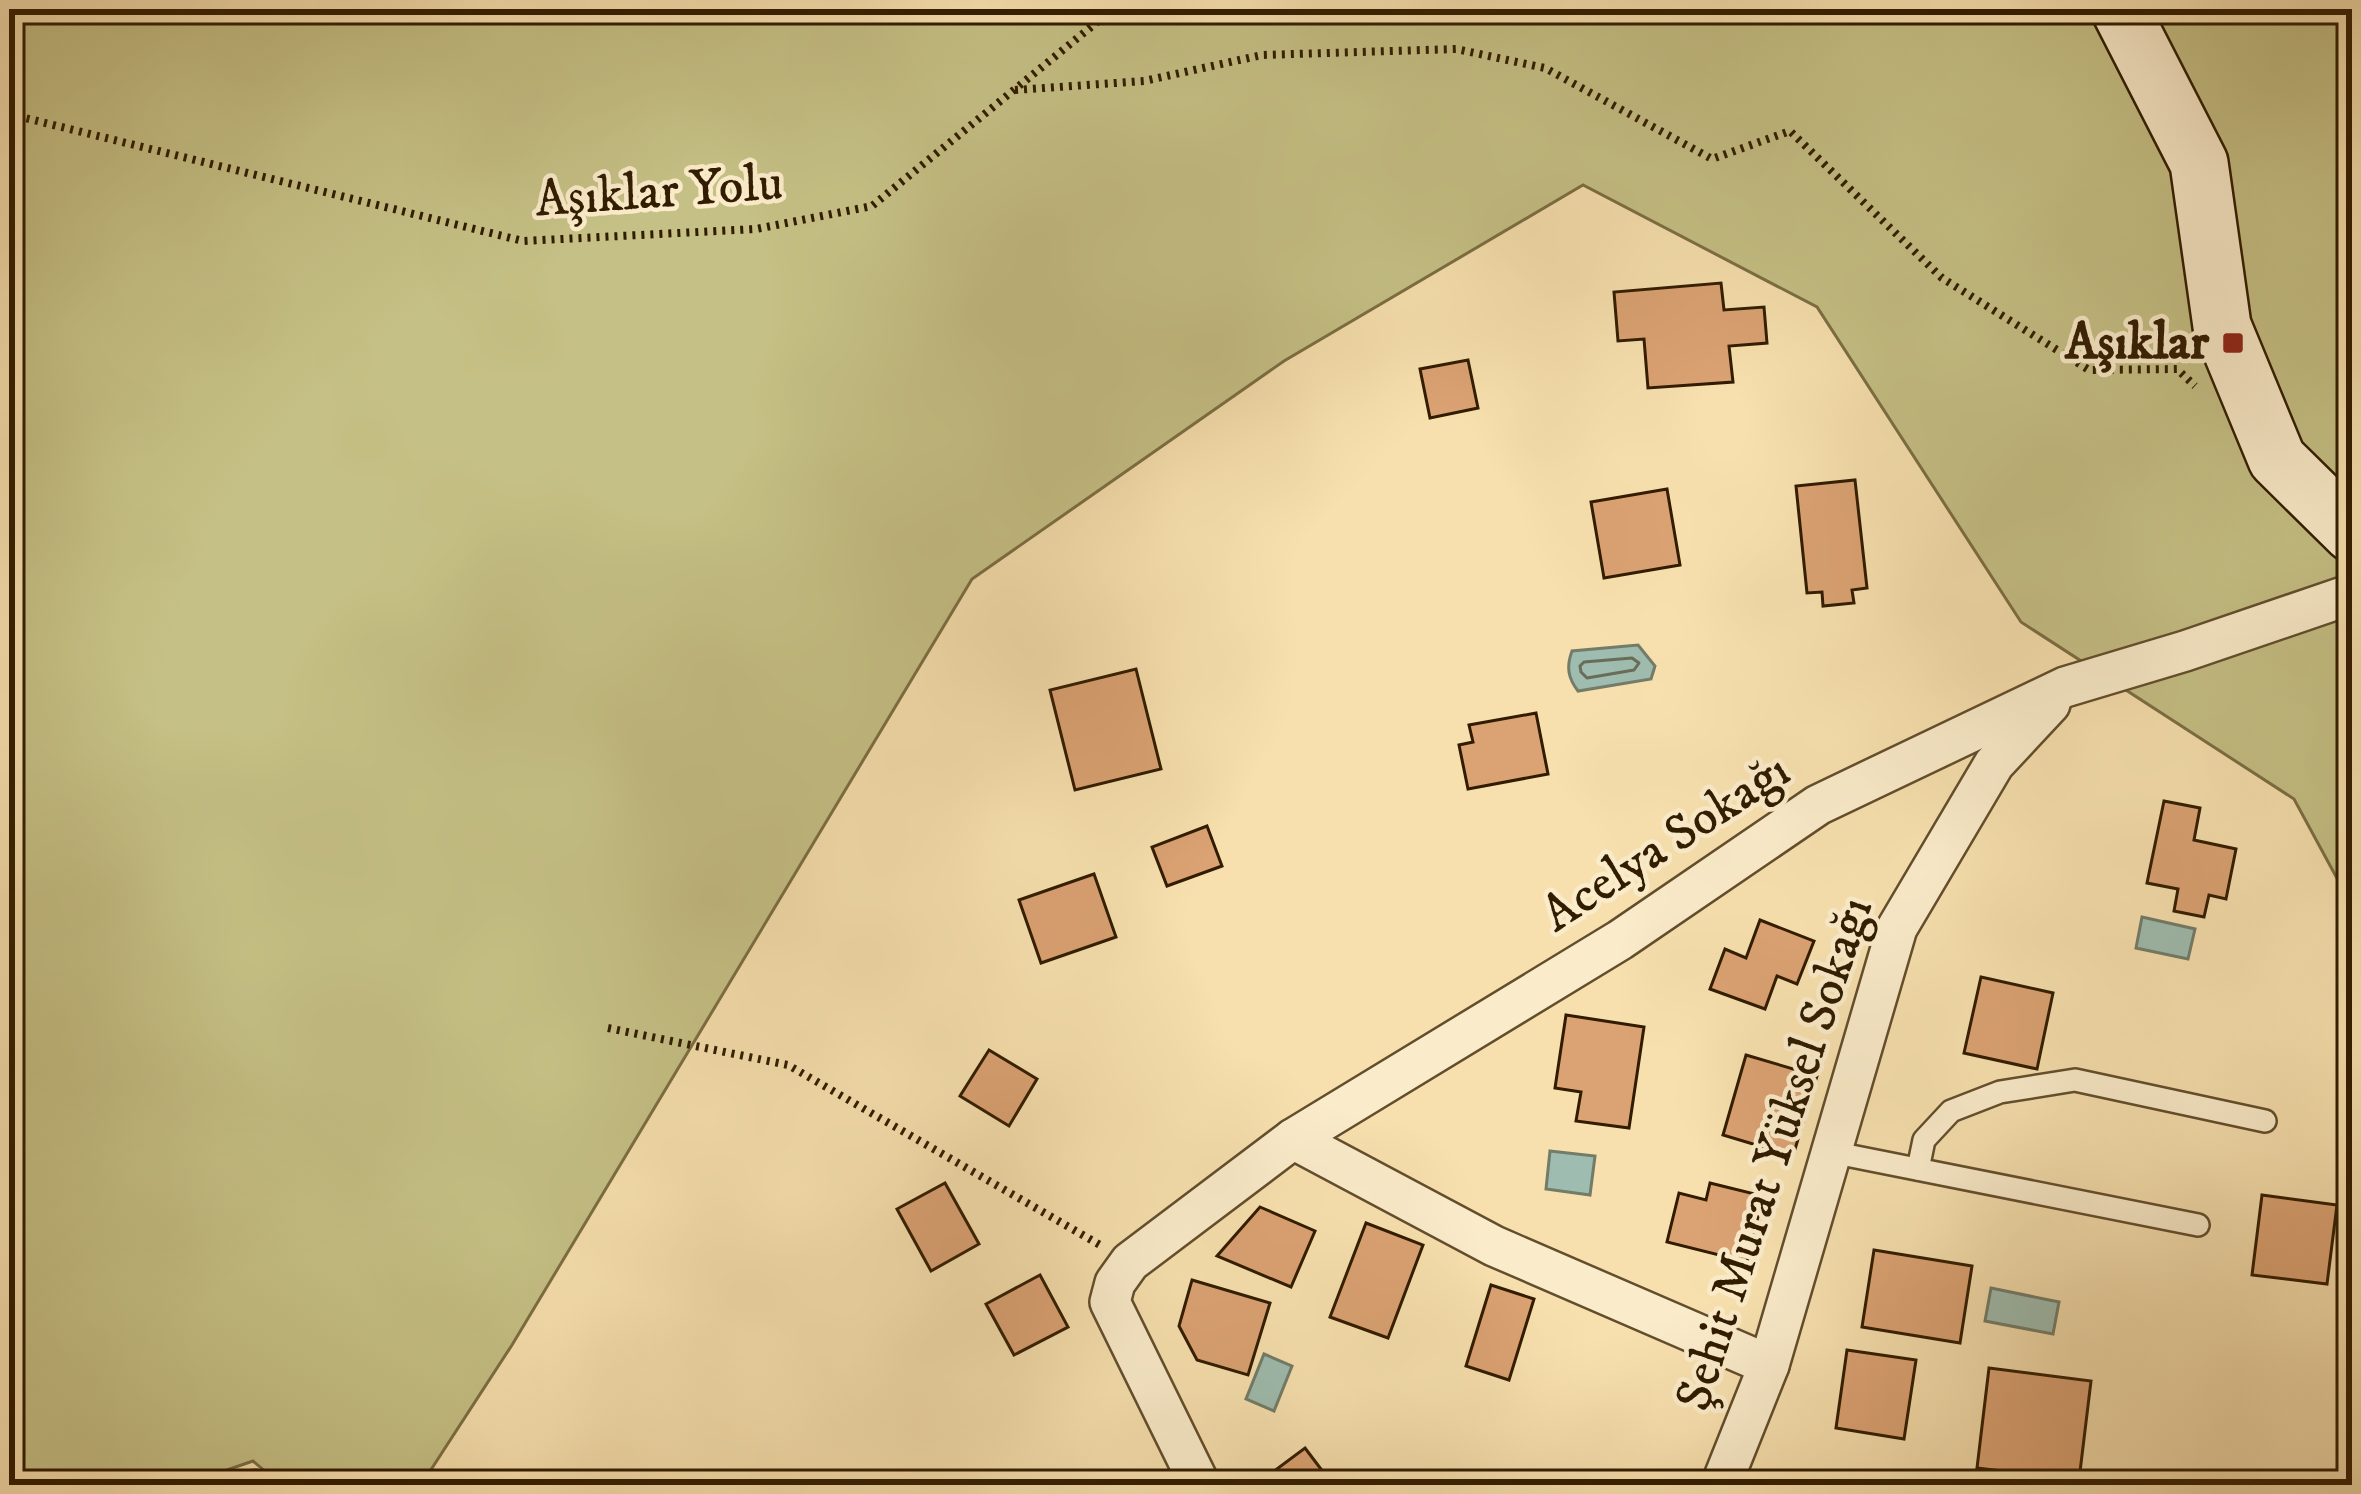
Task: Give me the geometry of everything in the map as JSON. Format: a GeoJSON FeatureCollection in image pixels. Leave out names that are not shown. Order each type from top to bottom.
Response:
{"type":"FeatureCollection","features":[{"type":"Feature","properties":{"kind":"street"},"geometry":{"type":"LineString","coordinates":[[2120,9],[2199,163],[2222,326],[2276,459],[2352,533]]}},
{"type":"Feature","properties":{"kind":"street","name":"Acelya Sokağı"},"geometry":{"type":"LineString","coordinates":[[1200,1485],[1109,1302],[1130,1262],[1293,1139],[1620,940],[1818,805],[2066,686],[2352,594]]}},
{"type":"Feature","properties":{"kind":"street","name":"Şehit Murat Yüksel Sokağı"},"geometry":{"type":"LineString","coordinates":[[1721,1485],[1769,1365],[1897,928],[1994,764],[2066,686]]}},
{"type":"Feature","properties":{"kind":"street"},"geometry":{"type":"LineString","coordinates":[[1293,1139],[1494,1246],[1769,1365]]}},
{"type":"Feature","properties":{"kind":"lane"},"geometry":{"type":"LineString","coordinates":[[1918,1169],[1924,1140],[1951,1111],[2000,1092],[2075,1080],[2265,1121]]}},
{"type":"Feature","properties":{"kind":"lane"},"geometry":{"type":"LineString","coordinates":[[1831,1152],[2198,1225]]}},
{"type":"Feature","properties":{"kind":"path","name":"Aşıklar Yolu"},"geometry":{"type":"LineString","coordinates":[[9,114],[523,241],[756,229],[872,206],[1113,9]]}},
{"type":"Feature","properties":{"kind":"path"},"geometry":{"type":"LineString","coordinates":[[1015,90],[1144,81],[1262,55],[1456,50],[1545,68],[1712,159],[1790,131],[1942,278],[2089,370],[2177,369],[2210,399]]}},
{"type":"Feature","properties":{"kind":"path"},"geometry":{"type":"LineString","coordinates":[[608,1028],[788,1065],[1130,1262]]}},
{"type":"Feature","properties":{"kind":"shaded area"},"geometry":{"type":"Polygon","coordinates":[[[9,9],[2352,9],[2352,906],[2294,799],[2021,622],[1817,307],[1583,185],[1284,361],[972,579],[512,1345],[421,1485],[281,1485],[253,1461],[183,1485],[9,1485],[9,9]]]}},
{"type":"Feature","properties":{"kind":"water"},"geometry":{"type":"Polygon","coordinates":[[[1638,645],[1655,666],[1651,679],[1578,691],[1572,682],[1572,651],[1638,645]]]}},
{"type":"Feature","properties":{"kind":"water"},"geometry":{"type":"Polygon","coordinates":[[[2142,917],[2195,929],[2188,959],[2136,948],[2142,917]]]}},
{"type":"Feature","properties":{"kind":"water"},"geometry":{"type":"Polygon","coordinates":[[[1550,1151],[1595,1156],[1590,1195],[1546,1189],[1550,1151]]]}},
{"type":"Feature","properties":{"kind":"water"},"geometry":{"type":"Polygon","coordinates":[[[1991,1288],[2059,1302],[2053,1334],[1985,1321],[1991,1288]]]}},
{"type":"Feature","properties":{"kind":"water"},"geometry":{"type":"Polygon","coordinates":[[[1264,1354],[1292,1366],[1274,1411],[1246,1399],[1264,1354]]]}},
{"type":"Feature","properties":{"kind":"building"},"geometry":{"type":"Polygon","coordinates":[[[1721,283],[1724,310],[1764,307],[1767,343],[1729,346],[1733,382],[1648,388],[1644,339],[1618,341],[1614,292],[1721,283]]]}},
{"type":"Feature","properties":{"kind":"building"},"geometry":{"type":"Polygon","coordinates":[[[1468,360],[1478,408],[1430,418],[1420,369],[1468,360]]]}},
{"type":"Feature","properties":{"kind":"building"},"geometry":{"type":"Polygon","coordinates":[[[1855,480],[1867,588],[1852,590],[1854,603],[1823,606],[1822,592],[1807,593],[1796,486],[1855,480]]]}},
{"type":"Feature","properties":{"kind":"building"},"geometry":{"type":"Polygon","coordinates":[[[1667,489],[1680,565],[1604,578],[1591,502],[1667,489]]]}},
{"type":"Feature","properties":{"kind":"building"},"geometry":{"type":"Polygon","coordinates":[[[1136,669],[1161,769],[1075,790],[1050,690],[1136,669]]]}},
{"type":"Feature","properties":{"kind":"building"},"geometry":{"type":"Polygon","coordinates":[[[1536,713],[1548,774],[1468,789],[1459,745],[1473,742],[1469,725],[1536,713]]]}},
{"type":"Feature","properties":{"kind":"building"},"geometry":{"type":"Polygon","coordinates":[[[2164,801],[2200,808],[2194,840],[2236,849],[2226,899],[2209,895],[2204,917],[2174,911],[2178,889],[2147,883],[2164,801]]]}},
{"type":"Feature","properties":{"kind":"building"},"geometry":{"type":"Polygon","coordinates":[[[1207,826],[1222,866],[1167,886],[1152,847],[1207,826]]]}},
{"type":"Feature","properties":{"kind":"building"},"geometry":{"type":"Polygon","coordinates":[[[1094,874],[1116,937],[1041,963],[1019,900],[1094,874]]]}},
{"type":"Feature","properties":{"kind":"building"},"geometry":{"type":"Polygon","coordinates":[[[1760,920],[1814,941],[1797,984],[1777,976],[1765,1009],[1710,989],[1725,949],[1746,958],[1760,920]]]}},
{"type":"Feature","properties":{"kind":"building"},"geometry":{"type":"Polygon","coordinates":[[[1981,977],[2053,993],[2037,1069],[1964,1053],[1981,977]]]}},
{"type":"Feature","properties":{"kind":"building"},"geometry":{"type":"Polygon","coordinates":[[[1566,1015],[1644,1027],[1629,1128],[1576,1121],[1581,1092],[1555,1088],[1566,1015]]]}},
{"type":"Feature","properties":{"kind":"building"},"geometry":{"type":"Polygon","coordinates":[[[989,1050],[1037,1079],[1009,1126],[960,1096],[989,1050]]]}},
{"type":"Feature","properties":{"kind":"building"},"geometry":{"type":"Polygon","coordinates":[[[1746,1055],[1817,1076],[1793,1156],[1723,1135],[1746,1055]]]}},
{"type":"Feature","properties":{"kind":"building"},"geometry":{"type":"Polygon","coordinates":[[[945,1183],[979,1244],[931,1271],[897,1209],[945,1183]]]}},
{"type":"Feature","properties":{"kind":"building"},"geometry":{"type":"Polygon","coordinates":[[[1710,1183],[1763,1196],[1747,1262],[1667,1242],[1679,1193],[1706,1200],[1710,1183]]]}},
{"type":"Feature","properties":{"kind":"building"},"geometry":{"type":"Polygon","coordinates":[[[2262,1195],[2337,1205],[2327,1284],[2252,1275],[2262,1195]]]}},
{"type":"Feature","properties":{"kind":"building"},"geometry":{"type":"Polygon","coordinates":[[[1260,1207],[1315,1231],[1291,1287],[1217,1256],[1260,1207]]]}},
{"type":"Feature","properties":{"kind":"building"},"geometry":{"type":"Polygon","coordinates":[[[1366,1223],[1423,1245],[1388,1338],[1330,1317],[1366,1223]]]}},
{"type":"Feature","properties":{"kind":"building"},"geometry":{"type":"Polygon","coordinates":[[[1874,1250],[1972,1266],[1960,1343],[1862,1327],[1874,1250]]]}},
{"type":"Feature","properties":{"kind":"building"},"geometry":{"type":"Polygon","coordinates":[[[1040,1275],[1068,1327],[1014,1355],[986,1304],[1040,1275]]]}},
{"type":"Feature","properties":{"kind":"building"},"geometry":{"type":"Polygon","coordinates":[[[1192,1280],[1270,1303],[1248,1375],[1197,1360],[1179,1326],[1192,1280]]]}},
{"type":"Feature","properties":{"kind":"building"},"geometry":{"type":"Polygon","coordinates":[[[1491,1285],[1534,1299],[1509,1380],[1466,1366],[1491,1285]]]}},
{"type":"Feature","properties":{"kind":"building"},"geometry":{"type":"Polygon","coordinates":[[[1847,1350],[1916,1360],[1904,1439],[1836,1428],[1847,1350]]]}},
{"type":"Feature","properties":{"kind":"building"},"geometry":{"type":"Polygon","coordinates":[[[1989,1368],[2091,1381],[2079,1480],[1977,1468],[1989,1368]]]}},
{"type":"Feature","properties":{"kind":"building"},"geometry":{"type":"Polygon","coordinates":[[[1305,1448],[1333,1485],[1266,1485],[1262,1480],[1305,1448]]]}},
{"type":"Feature","properties":{"kind":"building"},"geometry":{"type":"Polygon","coordinates":[[[256,1470],[257,1485],[217,1485],[216,1473],[256,1470]]]}},
{"type":"Feature","properties":{"kind":"place","name":"Aşıklar"},"geometry":{"type":"Point","coordinates":[2233,343]}}]}
